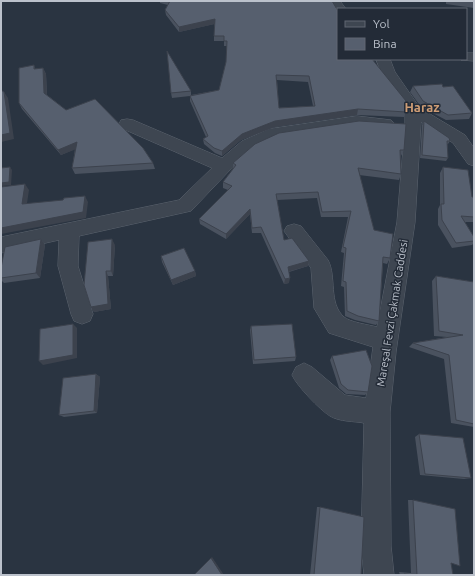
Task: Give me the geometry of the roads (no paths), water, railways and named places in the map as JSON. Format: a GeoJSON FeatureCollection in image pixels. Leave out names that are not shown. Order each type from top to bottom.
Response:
{"type":"FeatureCollection","features":[{"type":"Feature","properties":{"kind":"street"},"geometry":{"type":"LineString","coordinates":[[383,60],[388,72],[412,106],[413,118]]}},
{"type":"Feature","properties":{"kind":"street"},"geometry":{"type":"LineString","coordinates":[[1,244],[69,232],[185,206],[224,166],[248,145],[275,133],[357,121],[413,118],[459,139],[474,160]]}},
{"type":"Feature","properties":{"kind":"street","name":"Mareşal Fevzi Çakmak Caddesi"},"geometry":{"type":"LineString","coordinates":[[379,575],[376,546],[377,412],[386,340],[406,222],[413,118]]}},
{"type":"Feature","properties":{"kind":"street"},"geometry":{"type":"LineString","coordinates":[[127,124],[224,166]]}},
{"type":"Feature","properties":{"kind":"street"},"geometry":{"type":"LineString","coordinates":[[69,232],[68,266],[82,314]]}},
{"type":"Feature","properties":{"kind":"street"},"geometry":{"type":"LineString","coordinates":[[294,232],[321,266],[325,308],[337,326],[386,340]]}},
{"type":"Feature","properties":{"kind":"street"},"geometry":{"type":"LineString","coordinates":[[304,375],[339,407],[377,412]]}},
{"type":"Feature","properties":{"kind":"district","name":"Haraz"},"geometry":{"type":"Point","coordinates":[422,107]}}]}
